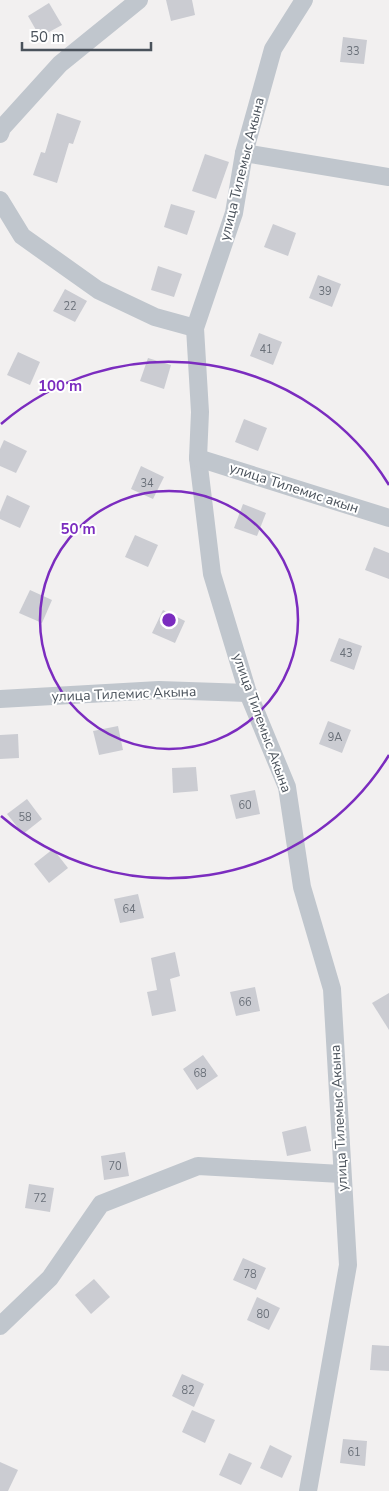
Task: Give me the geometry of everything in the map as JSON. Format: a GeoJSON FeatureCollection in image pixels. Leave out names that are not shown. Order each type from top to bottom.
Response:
{"type":"FeatureCollection","features":[{"type":"Feature","properties":{"kind":"street"},"geometry":{"type":"LineString","coordinates":[[1,130],[60,64],[139,0]]}},
{"type":"Feature","properties":{"kind":"street","name":"улица Тилемыс Акына"},"geometry":{"type":"LineString","coordinates":[[304,0],[273,49],[244,153],[234,213],[194,328],[200,412],[198,458],[212,574],[248,693],[287,787],[302,887],[332,988],[341,1174],[348,1265],[308,1491]]}},
{"type":"Feature","properties":{"kind":"street"},"geometry":{"type":"LineString","coordinates":[[244,153],[389,177]]}},
{"type":"Feature","properties":{"kind":"street"},"geometry":{"type":"LineString","coordinates":[[0,200],[22,236],[98,290],[155,317],[194,328]]}},
{"type":"Feature","properties":{"kind":"street","name":"улица Тилемис акын"},"geometry":{"type":"LineString","coordinates":[[198,458],[389,518]]}},
{"type":"Feature","properties":{"kind":"street","name":"улица Тилемис Акына"},"geometry":{"type":"LineString","coordinates":[[0,699],[159,690],[248,693]]}},
{"type":"Feature","properties":{"kind":"street"},"geometry":{"type":"LineString","coordinates":[[0,1326],[50,1278],[101,1204],[198,1166],[341,1174]]}},
{"type":"Feature","properties":{"kind":"building"},"geometry":{"type":"Polygon","coordinates":[[[166,0],[192,0],[195,15],[171,21],[166,0]]]}},
{"type":"Feature","properties":{"kind":"building"},"geometry":{"type":"Polygon","coordinates":[[[49,3],[62,25],[40,37],[28,16],[49,3]]]}},
{"type":"Feature","properties":{"kind":"building"},"geometry":{"type":"Polygon","coordinates":[[[343,37],[367,40],[364,64],[340,62],[343,37]]]}},
{"type":"Feature","properties":{"kind":"building"},"geometry":{"type":"Polygon","coordinates":[[[57,113],[81,121],[73,144],[69,143],[57,183],[33,175],[41,152],[45,153],[57,113]]]}},
{"type":"Feature","properties":{"kind":"building"},"geometry":{"type":"Polygon","coordinates":[[[205,154],[229,162],[216,199],[192,191],[205,154]]]}},
{"type":"Feature","properties":{"kind":"building"},"geometry":{"type":"Polygon","coordinates":[[[171,204],[195,211],[187,235],[164,227],[171,204]]]}},
{"type":"Feature","properties":{"kind":"building"},"geometry":{"type":"Polygon","coordinates":[[[273,224],[296,233],[288,256],[264,247],[273,224]]]}},
{"type":"Feature","properties":{"kind":"building"},"geometry":{"type":"Polygon","coordinates":[[[158,266],[182,274],[174,297],[151,290],[158,266]]]}},
{"type":"Feature","properties":{"kind":"building"},"geometry":{"type":"Polygon","coordinates":[[[318,275],[341,284],[332,307],[309,298],[318,275]]]}},
{"type":"Feature","properties":{"kind":"building"},"geometry":{"type":"Polygon","coordinates":[[[65,289],[87,301],[75,322],[53,311],[65,289]]]}},
{"type":"Feature","properties":{"kind":"building"},"geometry":{"type":"Polygon","coordinates":[[[259,333],[282,342],[273,365],[250,356],[259,333]]]}},
{"type":"Feature","properties":{"kind":"building"},"geometry":{"type":"Polygon","coordinates":[[[18,352],[40,362],[30,385],[7,375],[18,352]]]}},
{"type":"Feature","properties":{"kind":"building"},"geometry":{"type":"Polygon","coordinates":[[[148,358],[171,365],[164,389],[140,381],[148,358]]]}},
{"type":"Feature","properties":{"kind":"building"},"geometry":{"type":"Polygon","coordinates":[[[244,419],[267,428],[258,451],[235,442],[244,419]]]}},
{"type":"Feature","properties":{"kind":"building"},"geometry":{"type":"Polygon","coordinates":[[[4,440],[27,451],[16,473],[0,466],[0,449],[4,440]]]}},
{"type":"Feature","properties":{"kind":"building"},"geometry":{"type":"Polygon","coordinates":[[[141,466],[164,477],[153,499],[131,489],[141,466]]]}},
{"type":"Feature","properties":{"kind":"building"},"geometry":{"type":"Polygon","coordinates":[[[7,495],[30,506],[20,528],[0,519],[0,512],[7,495]]]}},
{"type":"Feature","properties":{"kind":"building"},"geometry":{"type":"Polygon","coordinates":[[[243,504],[266,513],[257,536],[234,528],[243,504]]]}},
{"type":"Feature","properties":{"kind":"building"},"geometry":{"type":"Polygon","coordinates":[[[135,535],[158,545],[148,567],[125,557],[135,535]]]}},
{"type":"Feature","properties":{"kind":"building"},"geometry":{"type":"Polygon","coordinates":[[[374,547],[389,553],[389,579],[365,570],[374,547]]]}},
{"type":"Feature","properties":{"kind":"building"},"geometry":{"type":"Polygon","coordinates":[[[30,590],[52,600],[42,623],[19,613],[30,590]]]}},
{"type":"Feature","properties":{"kind":"building"},"geometry":{"type":"Polygon","coordinates":[[[163,610],[185,621],[175,643],[152,633],[163,610]]]}},
{"type":"Feature","properties":{"kind":"building"},"geometry":{"type":"Polygon","coordinates":[[[339,638],[362,646],[354,670],[330,661],[339,638]]]}},
{"type":"Feature","properties":{"kind":"building"},"geometry":{"type":"Polygon","coordinates":[[[328,721],[351,730],[342,753],[319,744],[328,721]]]}},
{"type":"Feature","properties":{"kind":"building"},"geometry":{"type":"Polygon","coordinates":[[[118,726],[123,750],[99,755],[93,731],[118,726]]]}},
{"type":"Feature","properties":{"kind":"building"},"geometry":{"type":"Polygon","coordinates":[[[18,734],[19,758],[0,759],[0,735],[18,734]]]}},
{"type":"Feature","properties":{"kind":"building"},"geometry":{"type":"Polygon","coordinates":[[[196,767],[198,791],[173,793],[172,768],[196,767]]]}},
{"type":"Feature","properties":{"kind":"building"},"geometry":{"type":"Polygon","coordinates":[[[255,790],[260,814],[236,819],[230,795],[255,790]]]}},
{"type":"Feature","properties":{"kind":"building"},"geometry":{"type":"Polygon","coordinates":[[[27,799],[42,819],[23,834],[7,814],[27,799]]]}},
{"type":"Feature","properties":{"kind":"building"},"geometry":{"type":"Polygon","coordinates":[[[53,849],[68,868],[49,883],[34,864],[53,849]]]}},
{"type":"Feature","properties":{"kind":"building"},"geometry":{"type":"Polygon","coordinates":[[[138,894],[144,918],[120,923],[114,899],[138,894]]]}},
{"type":"Feature","properties":{"kind":"building"},"geometry":{"type":"Polygon","coordinates":[[[175,952],[180,976],[170,979],[176,1011],[152,1016],[147,992],[157,990],[151,958],[175,952]]]}},
{"type":"Feature","properties":{"kind":"building"},"geometry":{"type":"Polygon","coordinates":[[[255,987],[260,1011],[236,1016],[230,992],[255,987]]]}},
{"type":"Feature","properties":{"kind":"building"},"geometry":{"type":"Polygon","coordinates":[[[389,993],[389,1030],[372,1003],[389,993]]]}},
{"type":"Feature","properties":{"kind":"building"},"geometry":{"type":"Polygon","coordinates":[[[203,1055],[218,1076],[197,1090],[183,1069],[203,1055]]]}},
{"type":"Feature","properties":{"kind":"building"},"geometry":{"type":"Polygon","coordinates":[[[306,1126],[311,1151],[287,1156],[282,1132],[306,1126]]]}},
{"type":"Feature","properties":{"kind":"building"},"geometry":{"type":"Polygon","coordinates":[[[125,1152],[129,1176],[104,1180],[101,1156],[125,1152]]]}},
{"type":"Feature","properties":{"kind":"building"},"geometry":{"type":"Polygon","coordinates":[[[29,1184],[54,1188],[50,1212],[25,1208],[29,1184]]]}},
{"type":"Feature","properties":{"kind":"building"},"geometry":{"type":"Polygon","coordinates":[[[243,1258],[266,1268],[256,1290],[233,1280],[243,1258]]]}},
{"type":"Feature","properties":{"kind":"building"},"geometry":{"type":"Polygon","coordinates":[[[94,1279],[110,1297],[91,1314],[75,1295],[94,1279]]]}},
{"type":"Feature","properties":{"kind":"building"},"geometry":{"type":"Polygon","coordinates":[[[257,1297],[280,1308],[269,1330],[247,1320],[257,1297]]]}},
{"type":"Feature","properties":{"kind":"building"},"geometry":{"type":"Polygon","coordinates":[[[372,1345],[389,1346],[389,1371],[370,1370],[372,1345]]]}},
{"type":"Feature","properties":{"kind":"building"},"geometry":{"type":"Polygon","coordinates":[[[182,1374],[204,1384],[194,1407],[172,1396],[182,1374]]]}},
{"type":"Feature","properties":{"kind":"building"},"geometry":{"type":"Polygon","coordinates":[[[192,1410],[215,1420],[205,1443],[182,1432],[192,1410]]]}},
{"type":"Feature","properties":{"kind":"building"},"geometry":{"type":"Polygon","coordinates":[[[343,1439],[367,1441],[365,1466],[340,1463],[343,1439]]]}},
{"type":"Feature","properties":{"kind":"building"},"geometry":{"type":"Polygon","coordinates":[[[270,1445],[292,1456],[282,1478],[260,1468],[270,1445]]]}},
{"type":"Feature","properties":{"kind":"building"},"geometry":{"type":"Polygon","coordinates":[[[229,1453],[252,1463],[241,1485],[219,1475],[229,1453]]]}},
{"type":"Feature","properties":{"kind":"building"},"geometry":{"type":"Polygon","coordinates":[[[0,1462],[18,1470],[8,1491],[0,1491],[0,1462]]]}}]}
